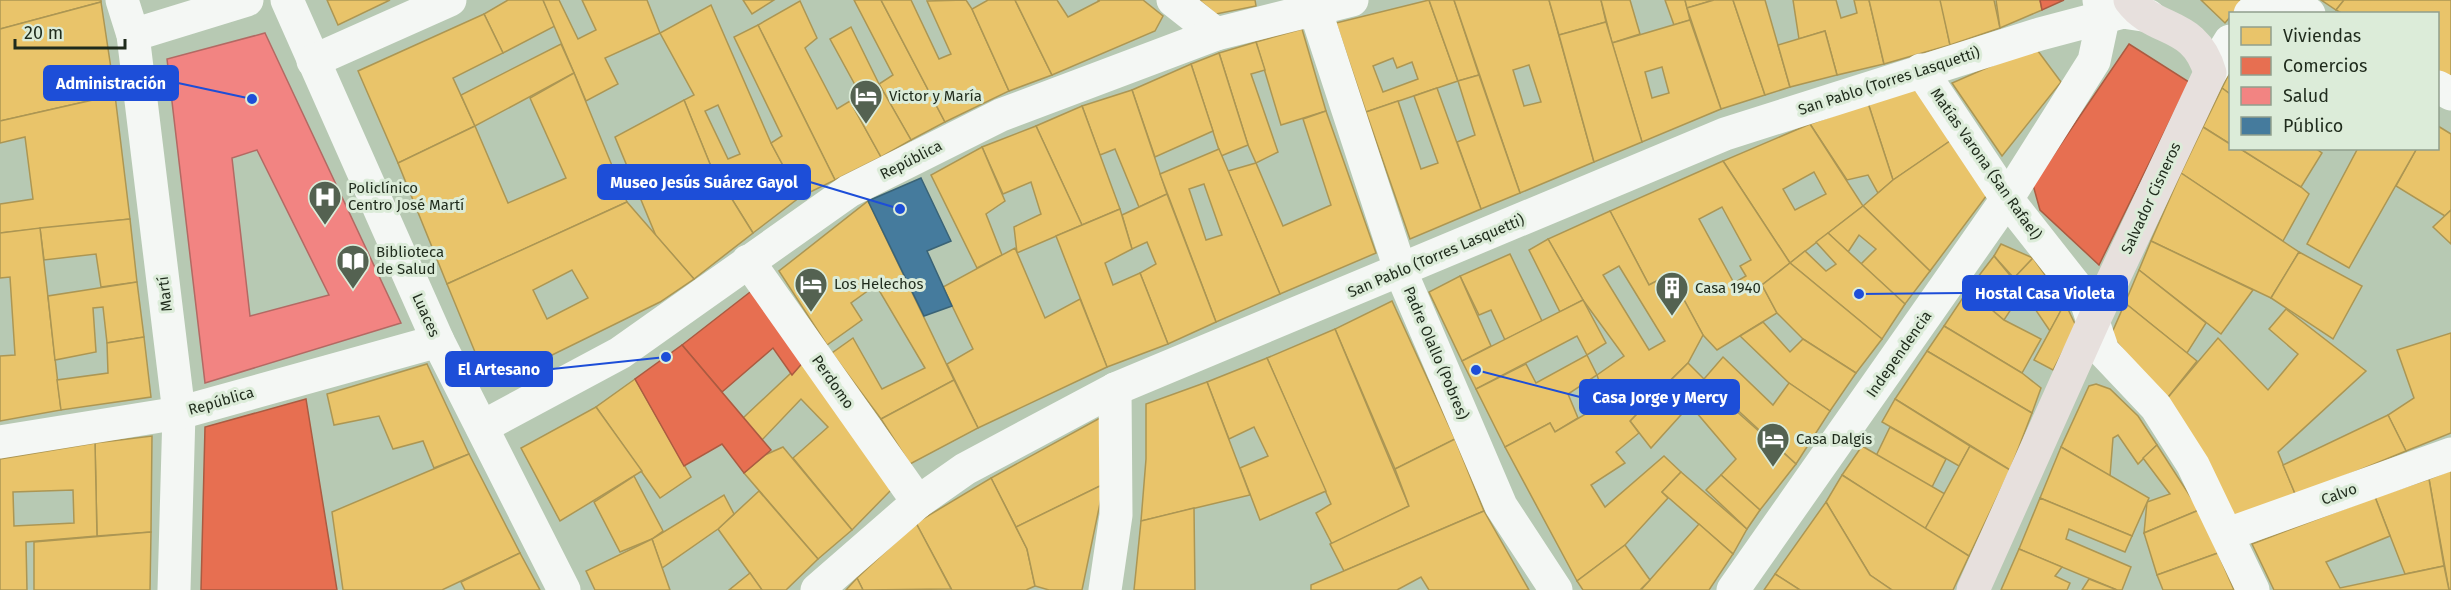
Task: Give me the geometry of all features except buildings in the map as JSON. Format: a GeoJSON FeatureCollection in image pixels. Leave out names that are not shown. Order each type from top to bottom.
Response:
{"type":"FeatureCollection","features":[{"type":"Feature","properties":{"kind":"main road"},"geometry":{"type":"LineString","coordinates":[[2140,8],[2195,41],[2206,58],[2210,73]]}},
{"type":"Feature","properties":{"kind":"main road","name":"Salvador Cisneros"},"geometry":{"type":"LineString","coordinates":[[1974,590],[2094,338],[2210,73]]}},
{"type":"Feature","properties":{"kind":"street","name":"Martí"},"geometry":{"type":"LineString","coordinates":[[122,0],[134,35],[179,413],[174,590]]}},
{"type":"Feature","properties":{"kind":"street"},"geometry":{"type":"LineString","coordinates":[[134,35],[246,0]]}},
{"type":"Feature","properties":{"kind":"street","name":"Luaces"},"geometry":{"type":"LineString","coordinates":[[287,0],[438,341],[564,590]]}},
{"type":"Feature","properties":{"kind":"street"},"geometry":{"type":"LineString","coordinates":[[313,61],[450,0]]}},
{"type":"Feature","properties":{"kind":"street"},"geometry":{"type":"LineString","coordinates":[[1173,0],[1216,34]]}},
{"type":"Feature","properties":{"kind":"street","name":"República"},"geometry":{"type":"LineString","coordinates":[[482,427],[620,353],[849,191],[1001,115],[1216,34],[1313,5],[1352,0]]}},
{"type":"Feature","properties":{"kind":"street"},"geometry":{"type":"LineString","coordinates":[[2252,12],[2264,0]]}},
{"type":"Feature","properties":{"kind":"street"},"geometry":{"type":"LineString","coordinates":[[2285,0],[2306,12]]}},
{"type":"Feature","properties":{"kind":"street","name":"Padre Olallo (Pobres)"},"geometry":{"type":"LineString","coordinates":[[1313,5],[1401,272],[1501,506],[1556,590]]}},
{"type":"Feature","properties":{"kind":"street"},"geometry":{"type":"LineString","coordinates":[[2101,9],[2123,12],[2140,8]]}},
{"type":"Feature","properties":{"kind":"street","name":"San Pablo (Torres Lasquetti)"},"geometry":{"type":"LineString","coordinates":[[817,590],[918,502],[965,469],[1115,389],[1401,272],[1725,135],[2040,33],[2101,9]]}},
{"type":"Feature","properties":{"kind":"street","name":"Independencia"},"geometry":{"type":"LineString","coordinates":[[1733,590],[2007,199],[2094,61],[2101,9]]}},
{"type":"Feature","properties":{"kind":"street"},"geometry":{"type":"LineString","coordinates":[[2210,73],[2229,43]]}},
{"type":"Feature","properties":{"kind":"street","name":"Matías Varona (San Rafael)"},"geometry":{"type":"LineString","coordinates":[[1921,70],[2007,199],[2085,298],[2094,338],[2156,407],[2193,465],[2253,590]]}},
{"type":"Feature","properties":{"kind":"street","name":"Perdomo"},"geometry":{"type":"LineString","coordinates":[[748,261],[918,502]]}},
{"type":"Feature","properties":{"kind":"street","name":"República"},"geometry":{"type":"LineString","coordinates":[[0,442],[179,413],[438,341]]}},
{"type":"Feature","properties":{"kind":"street"},"geometry":{"type":"LineString","coordinates":[[1105,590],[1116,515],[1115,389]]}},
{"type":"Feature","properties":{"kind":"street","name":"Calvo"},"geometry":{"type":"LineString","coordinates":[[2228,534],[2451,454]]}},
{"type":"Feature","properties":{"kind":"place","name":"Administración"},"geometry":{"type":"Point","coordinates":[252,99]}},
{"type":"Feature","properties":{"kind":"place","name":"Victor y María"},"geometry":{"type":"Point","coordinates":[866,125]}},
{"type":"Feature","properties":{"kind":"place","name":"Museo Jesús Suárez Gayol"},"geometry":{"type":"Point","coordinates":[900,209]}},
{"type":"Feature","properties":{"kind":"place","name":"Policlínico Centro José Martí"},"geometry":{"type":"Point","coordinates":[325,226]}},
{"type":"Feature","properties":{"kind":"place","name":"Biblioteca de Salud"},"geometry":{"type":"Point","coordinates":[353,290]}},
{"type":"Feature","properties":{"kind":"place","name":"Hostal Casa Violeta"},"geometry":{"type":"Point","coordinates":[1859,294]}},
{"type":"Feature","properties":{"kind":"place","name":"Los Helechos"},"geometry":{"type":"Point","coordinates":[811,313]}},
{"type":"Feature","properties":{"kind":"place","name":"Casa 1940"},"geometry":{"type":"Point","coordinates":[1672,317]}},
{"type":"Feature","properties":{"kind":"place","name":"El Artesano"},"geometry":{"type":"Point","coordinates":[666,357]}},
{"type":"Feature","properties":{"kind":"place","name":"Casa Jorge y Mercy"},"geometry":{"type":"Point","coordinates":[1476,370]}},
{"type":"Feature","properties":{"kind":"place","name":"Casa Dalgis"},"geometry":{"type":"Point","coordinates":[1773,468]}}]}
